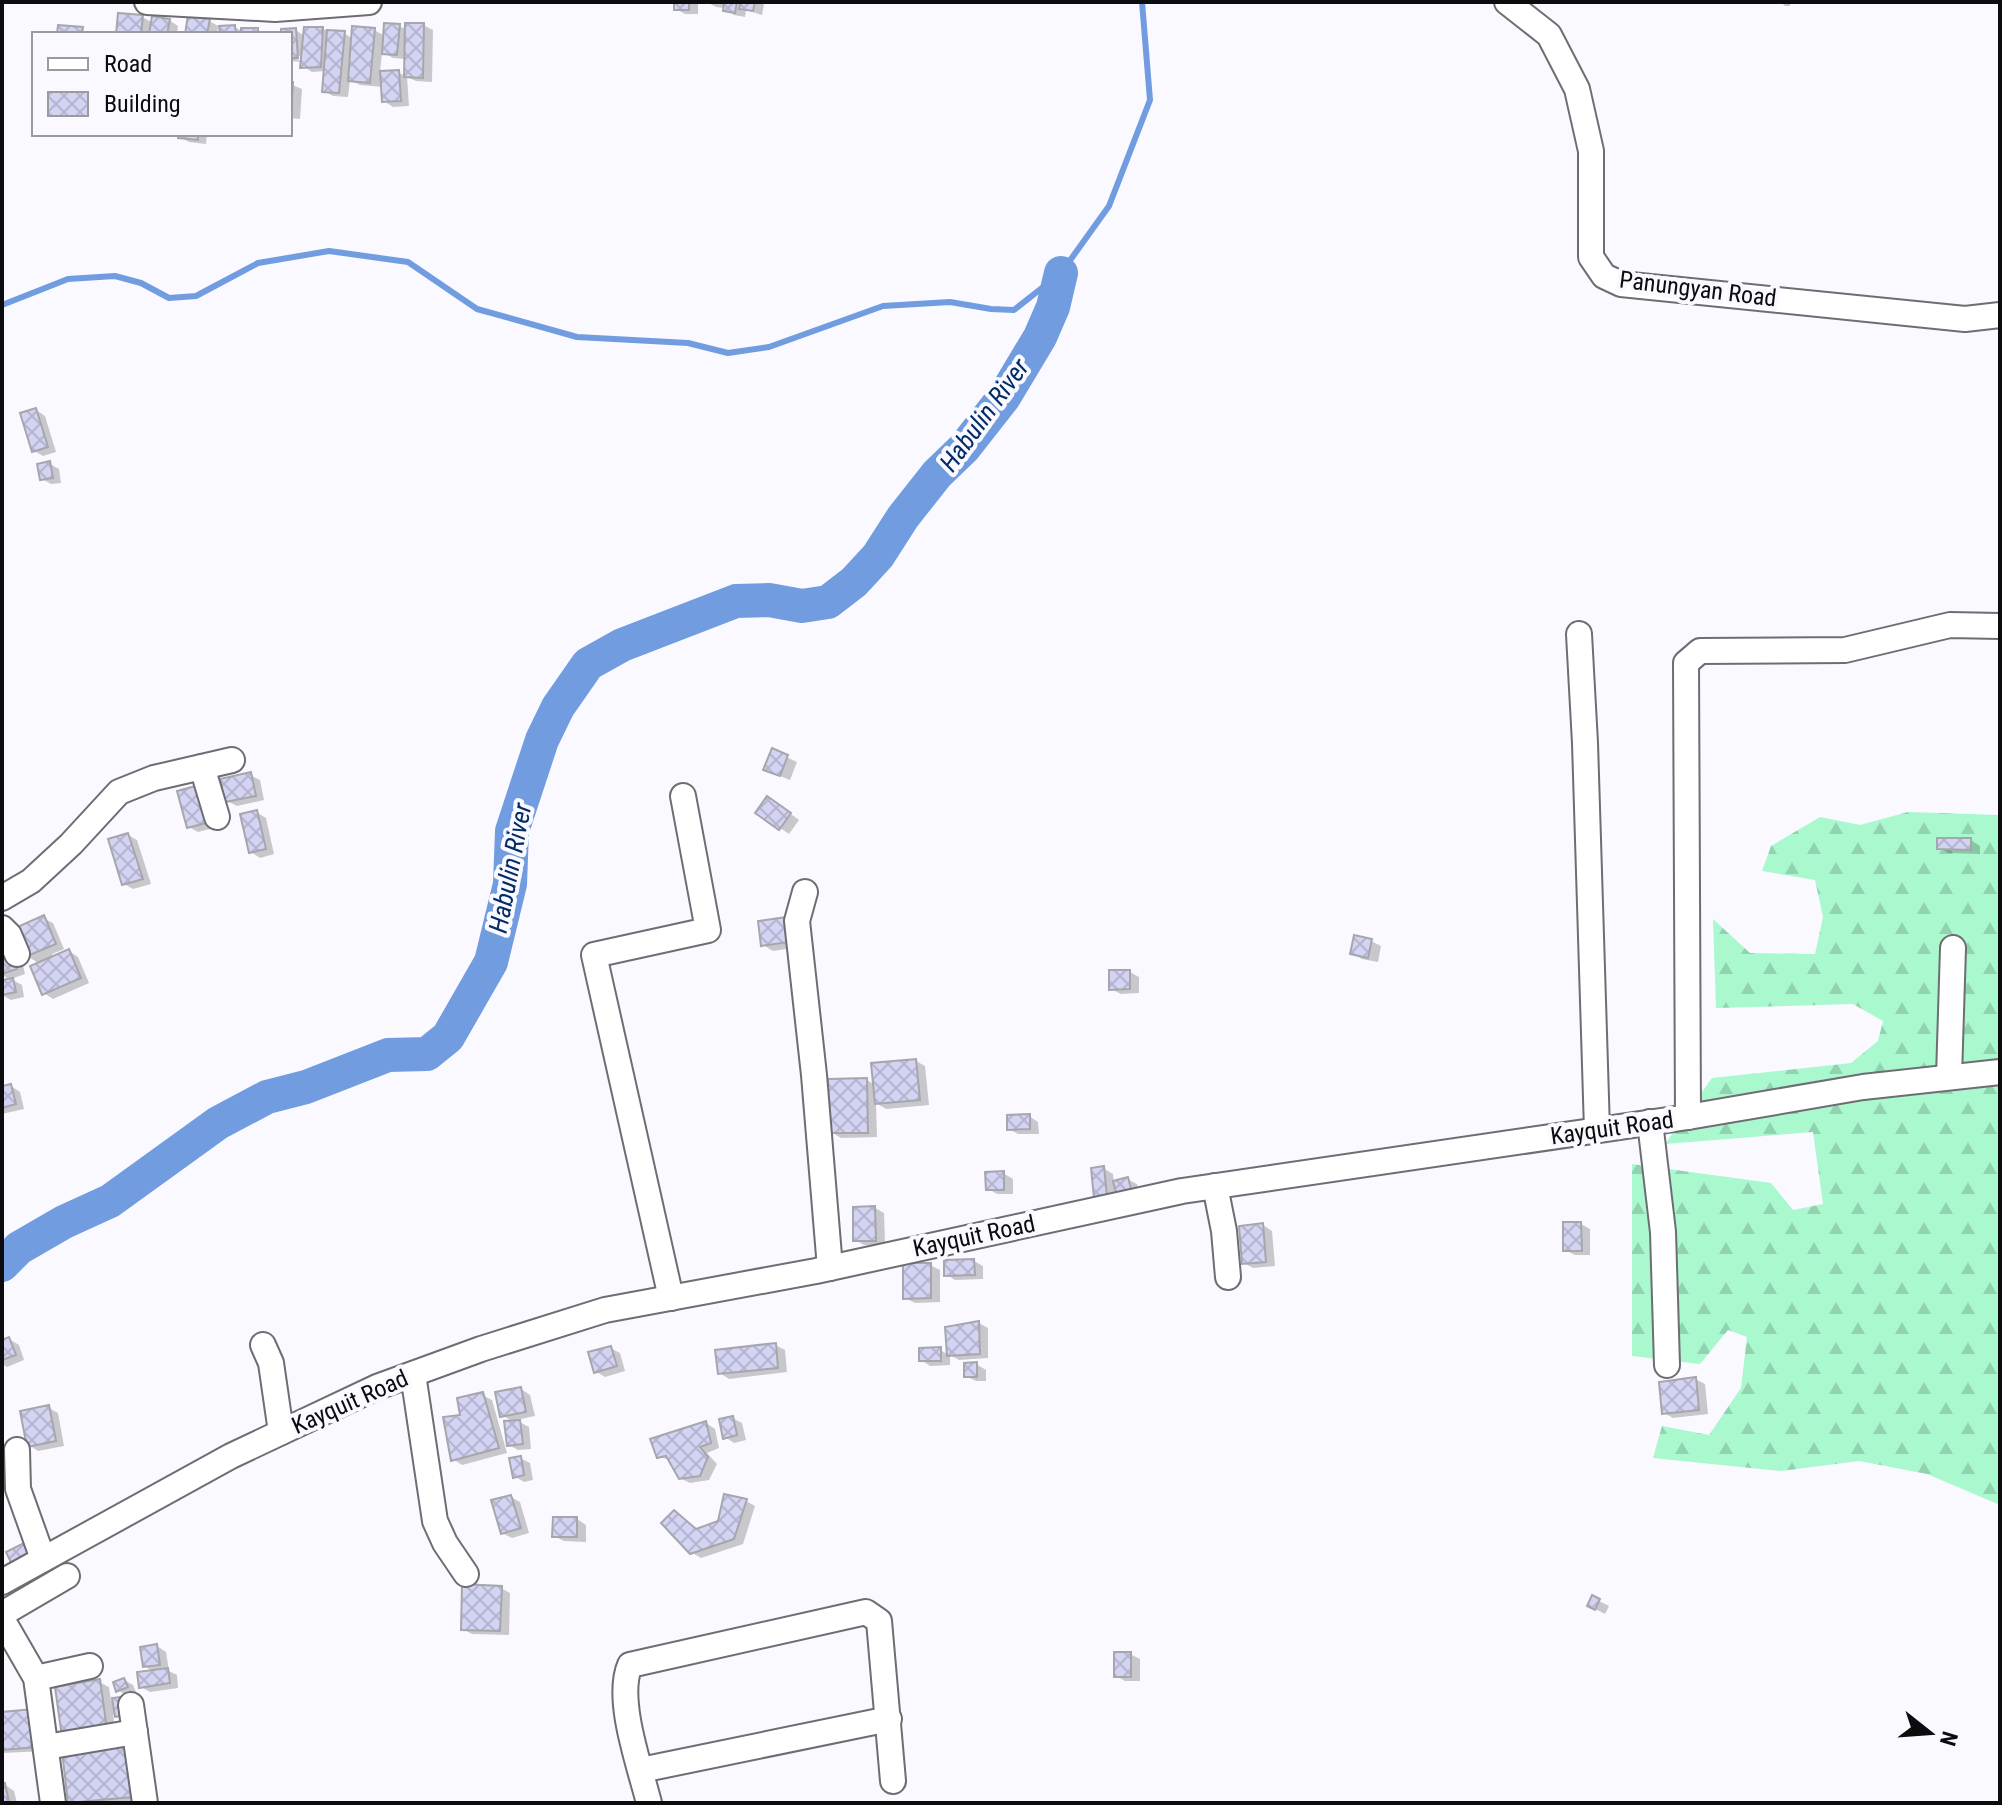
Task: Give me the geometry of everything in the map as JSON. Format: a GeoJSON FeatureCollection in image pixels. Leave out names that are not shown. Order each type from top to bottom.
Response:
{"type":"FeatureCollection","features":[{"type":"Feature","properties":{"kind":"street"},"geometry":{"type":"LineString","coordinates":[[147,2],[275,9],[369,2]]}},
{"type":"Feature","properties":{"kind":"street","name":"Panungyan Road"},"geometry":{"type":"LineString","coordinates":[[1507,2],[1549,35],[1577,89],[1591,151],[1591,257],[1604,276],[1621,284],[1965,319],[2000,315]]}},
{"type":"Feature","properties":{"kind":"street"},"geometry":{"type":"LineString","coordinates":[[1688,1117],[1686,663],[1700,651],[1845,650],[1950,625],[2000,626]]}},
{"type":"Feature","properties":{"kind":"street"},"geometry":{"type":"LineString","coordinates":[[1579,634],[1597,1130]]}},
{"type":"Feature","properties":{"kind":"street"},"geometry":{"type":"LineString","coordinates":[[2,898],[31,881],[71,844],[119,792],[154,778],[232,760]]}},
{"type":"Feature","properties":{"kind":"street"},"geometry":{"type":"LineString","coordinates":[[202,767],[217,817]]}},
{"type":"Feature","properties":{"kind":"street"},"geometry":{"type":"LineString","coordinates":[[671,1298],[594,955],[708,930],[683,796]]}},
{"type":"Feature","properties":{"kind":"street"},"geometry":{"type":"LineString","coordinates":[[805,892],[797,921],[830,1268]]}},
{"type":"Feature","properties":{"kind":"street"},"geometry":{"type":"LineString","coordinates":[[2,928],[9,935],[17,954]]}},
{"type":"Feature","properties":{"kind":"street"},"geometry":{"type":"LineString","coordinates":[[1949,1077],[1953,948]]}},
{"type":"Feature","properties":{"kind":"street","name":"Kayquit Road"},"geometry":{"type":"LineString","coordinates":[[2,1582],[231,1456],[377,1387],[481,1349],[605,1310],[830,1268],[1182,1191],[1688,1117],[1863,1087],[2000,1072]]}},
{"type":"Feature","properties":{"kind":"street"},"geometry":{"type":"LineString","coordinates":[[1650,1122],[1663,1232],[1667,1365]]}},
{"type":"Feature","properties":{"kind":"street"},"geometry":{"type":"LineString","coordinates":[[1215,1186],[1224,1231],[1228,1277]]}},
{"type":"Feature","properties":{"kind":"street"},"geometry":{"type":"LineString","coordinates":[[263,1345],[271,1363],[281,1432]]}},
{"type":"Feature","properties":{"kind":"street"},"geometry":{"type":"LineString","coordinates":[[413,1374],[435,1521],[445,1543],[466,1574]]}},
{"type":"Feature","properties":{"kind":"street"},"geometry":{"type":"LineString","coordinates":[[17,1450],[18,1489],[43,1559]]}},
{"type":"Feature","properties":{"kind":"street"},"geometry":{"type":"LineString","coordinates":[[53,1803],[36,1678],[2,1616],[67,1576]]}},
{"type":"Feature","properties":{"kind":"street"},"geometry":{"type":"LineString","coordinates":[[649,1803],[629,1720],[624,1679],[630,1665],[866,1612],[879,1621],[893,1781]]}},
{"type":"Feature","properties":{"kind":"street"},"geometry":{"type":"LineString","coordinates":[[36,1678],[90,1666]]}},
{"type":"Feature","properties":{"kind":"street"},"geometry":{"type":"LineString","coordinates":[[131,1705],[145,1803]]}},
{"type":"Feature","properties":{"kind":"street"},"geometry":{"type":"LineString","coordinates":[[641,1770],[889,1719]]}},
{"type":"Feature","properties":{"kind":"street"},"geometry":{"type":"LineString","coordinates":[[46,1747],[135,1732]]}},
{"type":"Feature","properties":{"kind":"green space"},"geometry":{"type":"Polygon","coordinates":[[[1908,812],[2000,815],[2000,1505],[1927,1474],[1859,1461],[1781,1471],[1653,1458],[1662,1426],[1709,1435],[1741,1388],[1747,1337],[1728,1330],[1700,1364],[1632,1356],[1632,1164],[1771,1183],[1793,1210],[1823,1204],[1813,1132],[1665,1144],[1712,1078],[1851,1063],[1878,1041],[1883,1021],[1853,1004],[1716,1008],[1713,919],[1750,953],[1815,954],[1823,917],[1815,880],[1762,871],[1771,846],[1820,817],[1860,825],[1908,812]]]}},
{"type":"Feature","properties":{"kind":"building"},"geometry":{"type":"Polygon","coordinates":[[[674,2],[689,2],[689,10],[674,10],[674,2]]]}},
{"type":"Feature","properties":{"kind":"building"},"geometry":{"type":"Polygon","coordinates":[[[724,2],[737,2],[735,13],[723,11],[724,2]]]}},
{"type":"Feature","properties":{"kind":"building"},"geometry":{"type":"Polygon","coordinates":[[[741,2],[755,2],[753,11],[739,9],[741,2]]]}},
{"type":"Feature","properties":{"kind":"building"},"geometry":{"type":"Polygon","coordinates":[[[118,13],[143,15],[141,32],[116,32],[118,13]]]}},
{"type":"Feature","properties":{"kind":"building"},"geometry":{"type":"Polygon","coordinates":[[[188,15],[210,19],[207,32],[185,32],[188,15]]]}},
{"type":"Feature","properties":{"kind":"building"},"geometry":{"type":"Polygon","coordinates":[[[152,16],[170,19],[167,32],[149,32],[152,16]]]}},
{"type":"Feature","properties":{"kind":"building"},"geometry":{"type":"Polygon","coordinates":[[[384,23],[400,24],[397,55],[382,54],[384,23]]]}},
{"type":"Feature","properties":{"kind":"building"},"geometry":{"type":"Polygon","coordinates":[[[405,23],[424,23],[423,78],[404,77],[405,23]]]}},
{"type":"Feature","properties":{"kind":"building"},"geometry":{"type":"Polygon","coordinates":[[[58,25],[83,27],[82,32],[57,32],[58,25]]]}},
{"type":"Feature","properties":{"kind":"building"},"geometry":{"type":"Polygon","coordinates":[[[235,25],[236,32],[220,32],[219,26],[235,25]]]}},
{"type":"Feature","properties":{"kind":"building"},"geometry":{"type":"Polygon","coordinates":[[[352,26],[375,28],[370,83],[348,81],[352,26]]]}},
{"type":"Feature","properties":{"kind":"building"},"geometry":{"type":"Polygon","coordinates":[[[304,27],[323,27],[321,67],[300,68],[304,27]]]}},
{"type":"Feature","properties":{"kind":"building"},"geometry":{"type":"Polygon","coordinates":[[[241,28],[258,28],[258,32],[241,32],[241,28]]]}},
{"type":"Feature","properties":{"kind":"building"},"geometry":{"type":"Polygon","coordinates":[[[296,28],[298,58],[292,58],[292,32],[281,32],[281,29],[296,28]]]}},
{"type":"Feature","properties":{"kind":"building"},"geometry":{"type":"Polygon","coordinates":[[[327,30],[345,31],[339,93],[322,92],[327,30]]]}},
{"type":"Feature","properties":{"kind":"building"},"geometry":{"type":"Polygon","coordinates":[[[399,70],[401,101],[382,102],[380,71],[399,70]]]}},
{"type":"Feature","properties":{"kind":"building"},"geometry":{"type":"Polygon","coordinates":[[[198,136],[198,140],[178,138],[198,136]]]}},
{"type":"Feature","properties":{"kind":"building"},"geometry":{"type":"Polygon","coordinates":[[[36,408],[48,447],[32,452],[20,413],[36,408]]]}},
{"type":"Feature","properties":{"kind":"building"},"geometry":{"type":"Polygon","coordinates":[[[50,461],[53,478],[40,480],[37,464],[50,461]]]}},
{"type":"Feature","properties":{"kind":"building"},"geometry":{"type":"Polygon","coordinates":[[[772,748],[788,755],[780,776],[763,770],[772,748]]]}},
{"type":"Feature","properties":{"kind":"building"},"geometry":{"type":"Polygon","coordinates":[[[251,772],[256,796],[225,802],[220,779],[251,772]]]}},
{"type":"Feature","properties":{"kind":"building"},"geometry":{"type":"Polygon","coordinates":[[[203,784],[214,821],[187,828],[177,791],[203,784]]]}},
{"type":"Feature","properties":{"kind":"building"},"geometry":{"type":"Polygon","coordinates":[[[767,796],[791,813],[779,830],[755,813],[767,796]]]}},
{"type":"Feature","properties":{"kind":"building"},"geometry":{"type":"Polygon","coordinates":[[[257,810],[266,849],[249,853],[240,814],[257,810]]]}},
{"type":"Feature","properties":{"kind":"building"},"geometry":{"type":"Polygon","coordinates":[[[128,833],[143,879],[122,885],[108,839],[128,833]]]}},
{"type":"Feature","properties":{"kind":"building"},"geometry":{"type":"Polygon","coordinates":[[[1937,838],[1971,838],[1971,850],[1937,849],[1937,838]]]}},
{"type":"Feature","properties":{"kind":"building"},"geometry":{"type":"Polygon","coordinates":[[[44,915],[56,944],[25,957],[13,929],[44,915]]]}},
{"type":"Feature","properties":{"kind":"building"},"geometry":{"type":"Polygon","coordinates":[[[787,917],[790,942],[761,946],[758,921],[787,917]]]}},
{"type":"Feature","properties":{"kind":"building"},"geometry":{"type":"Polygon","coordinates":[[[1354,935],[1372,939],[1368,958],[1350,954],[1354,935]]]}},
{"type":"Feature","properties":{"kind":"building"},"geometry":{"type":"Polygon","coordinates":[[[69,949],[81,978],[42,995],[30,966],[69,949]]]}},
{"type":"Feature","properties":{"kind":"building"},"geometry":{"type":"Polygon","coordinates":[[[11,953],[17,969],[2,974],[2,956],[11,953]]]}},
{"type":"Feature","properties":{"kind":"building"},"geometry":{"type":"Polygon","coordinates":[[[1109,970],[1130,970],[1130,989],[1109,990],[1109,970]]]}},
{"type":"Feature","properties":{"kind":"building"},"geometry":{"type":"Polygon","coordinates":[[[13,978],[16,992],[2,995],[2,980],[13,978]]]}},
{"type":"Feature","properties":{"kind":"building"},"geometry":{"type":"Polygon","coordinates":[[[916,1059],[920,1100],[875,1104],[871,1063],[916,1059]]]}},
{"type":"Feature","properties":{"kind":"building"},"geometry":{"type":"Polygon","coordinates":[[[867,1078],[868,1133],[829,1133],[828,1079],[867,1078]]]}},
{"type":"Feature","properties":{"kind":"building"},"geometry":{"type":"Polygon","coordinates":[[[11,1084],[16,1104],[2,1108],[2,1086],[11,1084]]]}},
{"type":"Feature","properties":{"kind":"building"},"geometry":{"type":"Polygon","coordinates":[[[1030,1114],[1030,1129],[1007,1130],[1007,1115],[1030,1114]]]}},
{"type":"Feature","properties":{"kind":"building"},"geometry":{"type":"Polygon","coordinates":[[[1104,1166],[1107,1197],[1094,1198],[1091,1168],[1104,1166]]]}},
{"type":"Feature","properties":{"kind":"building"},"geometry":{"type":"Polygon","coordinates":[[[1004,1171],[1004,1190],[986,1190],[985,1172],[1004,1171]]]}},
{"type":"Feature","properties":{"kind":"building"},"geometry":{"type":"Polygon","coordinates":[[[1128,1177],[1131,1189],[1116,1193],[1113,1181],[1128,1177]]]}},
{"type":"Feature","properties":{"kind":"building"},"geometry":{"type":"Polygon","coordinates":[[[875,1206],[876,1241],[853,1241],[853,1207],[875,1206]]]}},
{"type":"Feature","properties":{"kind":"building"},"geometry":{"type":"Polygon","coordinates":[[[1563,1222],[1581,1222],[1582,1251],[1563,1251],[1563,1222]]]}},
{"type":"Feature","properties":{"kind":"building"},"geometry":{"type":"Polygon","coordinates":[[[1263,1223],[1266,1262],[1242,1264],[1239,1226],[1263,1223]]]}},
{"type":"Feature","properties":{"kind":"building"},"geometry":{"type":"Polygon","coordinates":[[[974,1259],[975,1275],[944,1276],[944,1260],[974,1259]]]}},
{"type":"Feature","properties":{"kind":"building"},"geometry":{"type":"Polygon","coordinates":[[[903,1263],[931,1263],[931,1298],[903,1299],[903,1263]]]}},
{"type":"Feature","properties":{"kind":"building"},"geometry":{"type":"Polygon","coordinates":[[[979,1321],[980,1354],[947,1356],[945,1327],[979,1321]]]}},
{"type":"Feature","properties":{"kind":"building"},"geometry":{"type":"Polygon","coordinates":[[[9,1337],[16,1355],[2,1360],[2,1340],[9,1337]]]}},
{"type":"Feature","properties":{"kind":"building"},"geometry":{"type":"Polygon","coordinates":[[[776,1343],[778,1368],[718,1374],[715,1350],[776,1343]]]}},
{"type":"Feature","properties":{"kind":"building"},"geometry":{"type":"Polygon","coordinates":[[[611,1346],[617,1366],[594,1373],[588,1352],[611,1346]]]}},
{"type":"Feature","properties":{"kind":"building"},"geometry":{"type":"Polygon","coordinates":[[[941,1347],[941,1361],[919,1361],[919,1348],[941,1347]]]}},
{"type":"Feature","properties":{"kind":"building"},"geometry":{"type":"Polygon","coordinates":[[[977,1362],[977,1377],[964,1377],[964,1363],[977,1362]]]}},
{"type":"Feature","properties":{"kind":"building"},"geometry":{"type":"Polygon","coordinates":[[[1696,1377],[1699,1410],[1662,1414],[1659,1382],[1696,1377]]]}},
{"type":"Feature","properties":{"kind":"building"},"geometry":{"type":"Polygon","coordinates":[[[521,1387],[526,1412],[500,1417],[495,1392],[521,1387]]]}},
{"type":"Feature","properties":{"kind":"building"},"geometry":{"type":"Polygon","coordinates":[[[483,1392],[499,1448],[451,1461],[443,1417],[460,1415],[457,1398],[483,1392]]]}},
{"type":"Feature","properties":{"kind":"building"},"geometry":{"type":"Polygon","coordinates":[[[49,1405],[56,1441],[27,1447],[20,1411],[49,1405]]]}},
{"type":"Feature","properties":{"kind":"building"},"geometry":{"type":"Polygon","coordinates":[[[733,1416],[737,1435],[723,1439],[719,1419],[733,1416]]]}},
{"type":"Feature","properties":{"kind":"building"},"geometry":{"type":"Polygon","coordinates":[[[520,1420],[523,1444],[507,1446],[504,1421],[520,1420]]]}},
{"type":"Feature","properties":{"kind":"building"},"geometry":{"type":"Polygon","coordinates":[[[706,1421],[711,1443],[700,1447],[708,1457],[700,1476],[679,1479],[666,1456],[657,1458],[650,1439],[706,1421]]]}},
{"type":"Feature","properties":{"kind":"building"},"geometry":{"type":"Polygon","coordinates":[[[521,1456],[524,1475],[513,1478],[509,1458],[521,1456]]]}},
{"type":"Feature","properties":{"kind":"building"},"geometry":{"type":"Polygon","coordinates":[[[724,1494],[747,1499],[734,1539],[690,1554],[661,1523],[674,1510],[696,1529],[718,1521],[724,1494]]]}},
{"type":"Feature","properties":{"kind":"building"},"geometry":{"type":"Polygon","coordinates":[[[511,1495],[521,1528],[501,1534],[491,1500],[511,1495]]]}},
{"type":"Feature","properties":{"kind":"building"},"geometry":{"type":"Polygon","coordinates":[[[553,1517],[577,1517],[577,1537],[552,1537],[553,1517]]]}},
{"type":"Feature","properties":{"kind":"building"},"geometry":{"type":"Polygon","coordinates":[[[32,1539],[39,1554],[13,1567],[6,1552],[32,1539]]]}},
{"type":"Feature","properties":{"kind":"building"},"geometry":{"type":"Polygon","coordinates":[[[462,1584],[502,1586],[500,1631],[461,1630],[462,1584]]]}},
{"type":"Feature","properties":{"kind":"building"},"geometry":{"type":"Polygon","coordinates":[[[1592,1595],[1600,1599],[1595,1610],[1587,1606],[1592,1595]]]}},
{"type":"Feature","properties":{"kind":"building"},"geometry":{"type":"Polygon","coordinates":[[[157,1644],[160,1665],[143,1667],[140,1647],[157,1644]]]}},
{"type":"Feature","properties":{"kind":"building"},"geometry":{"type":"Polygon","coordinates":[[[1114,1652],[1131,1652],[1131,1677],[1114,1677],[1114,1652]]]}},
{"type":"Feature","properties":{"kind":"building"},"geometry":{"type":"Polygon","coordinates":[[[168,1668],[170,1683],[139,1688],[137,1672],[168,1668]]]}},
{"type":"Feature","properties":{"kind":"building"},"geometry":{"type":"Polygon","coordinates":[[[124,1678],[128,1687],[116,1692],[113,1682],[124,1678]]]}},
{"type":"Feature","properties":{"kind":"building"},"geometry":{"type":"Polygon","coordinates":[[[100,1679],[107,1730],[62,1737],[55,1687],[100,1679]]]}},
{"type":"Feature","properties":{"kind":"building"},"geometry":{"type":"Polygon","coordinates":[[[128,1696],[131,1715],[115,1717],[112,1698],[128,1696]]]}},
{"type":"Feature","properties":{"kind":"building"},"geometry":{"type":"Polygon","coordinates":[[[33,1709],[37,1747],[2,1750],[2,1712],[33,1709]]]}},
{"type":"Feature","properties":{"kind":"building"},"geometry":{"type":"Polygon","coordinates":[[[127,1744],[133,1797],[68,1803],[62,1751],[127,1744]]]}},
{"type":"Feature","properties":{"kind":"building"},"geometry":{"type":"Polygon","coordinates":[[[5,1783],[9,1803],[2,1803],[2,1784],[5,1783]]]}},
{"type":"Feature","properties":{"kind":"waterway"},"geometry":{"type":"LineString","coordinates":[[2,305],[68,279],[115,276],[141,283],[169,298],[196,296],[258,263],[329,251],[408,262],[477,309],[577,337],[688,343],[728,353],[769,347],[883,306],[950,302],[1014,310],[1061,273],[1109,206],[1150,100],[1142,2]]}},
{"type":"Feature","properties":{"kind":"waterway","name":"Habulin River"},"geometry":{"type":"LineString","coordinates":[[2,1265],[19,1248],[64,1222],[110,1201],[218,1123],[267,1097],[306,1087],[388,1055],[427,1054],[448,1037],[491,962],[510,884],[512,831],[542,740],[558,707],[588,664],[622,645],[736,601],[769,600],[802,606],[828,602],[854,582],[878,556],[903,517],[937,474],[964,448],[1004,397],[1040,337],[1053,307],[1061,273]]}}]}
